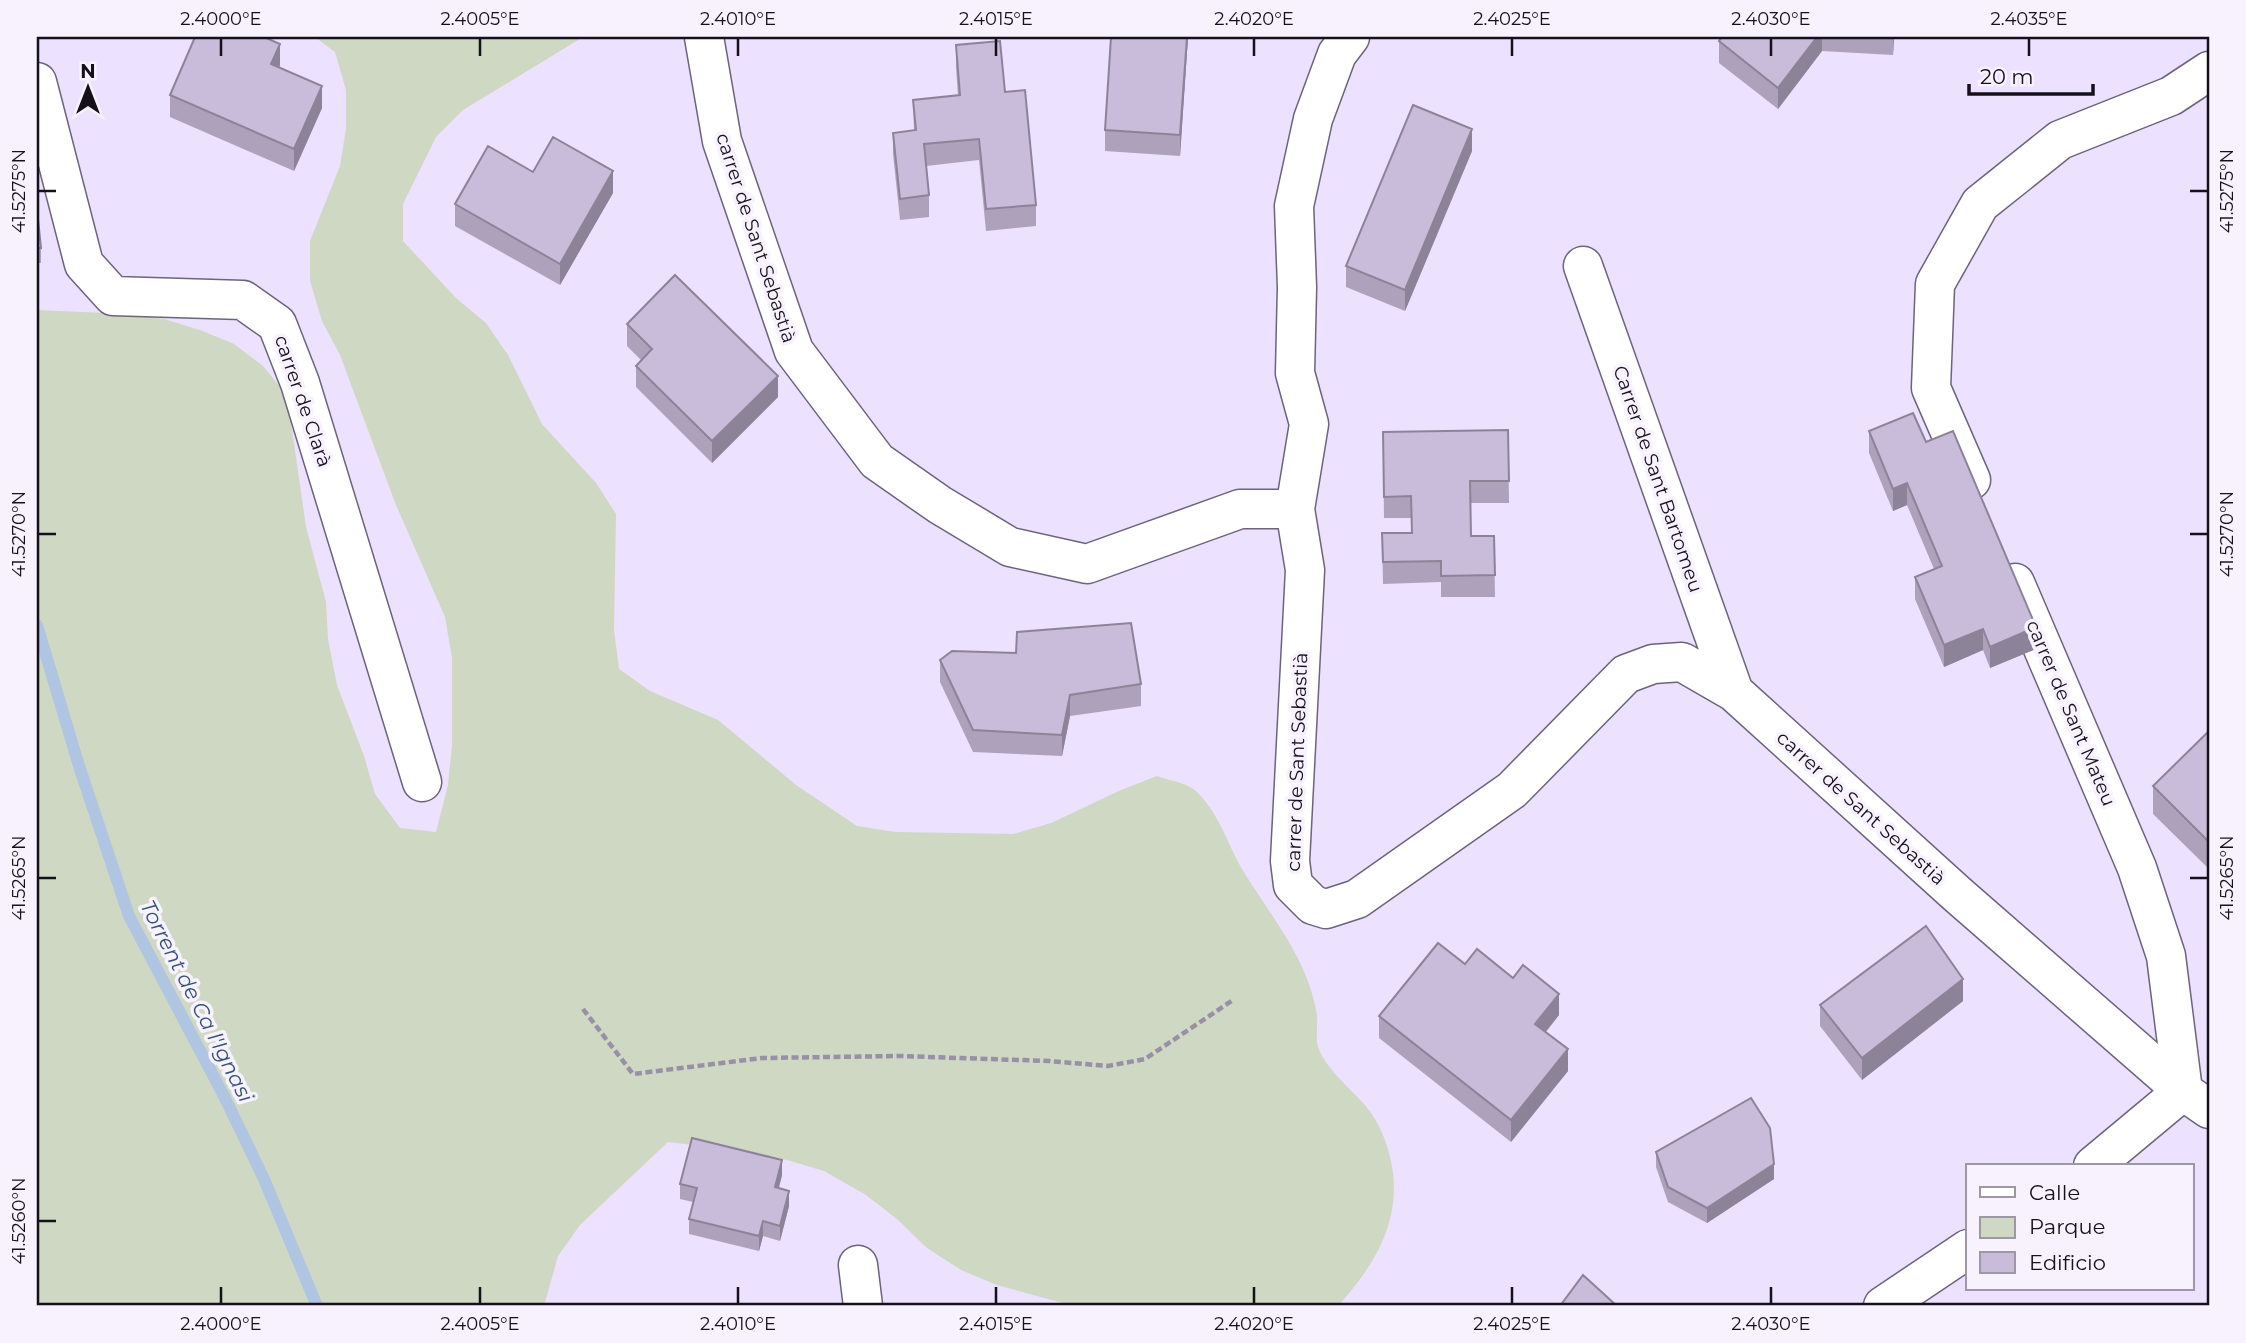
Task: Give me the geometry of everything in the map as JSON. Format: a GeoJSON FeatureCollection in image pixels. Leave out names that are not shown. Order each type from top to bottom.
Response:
{"type":"FeatureCollection","features":[{"type":"Feature","properties":{"kind":"street","name":"carrer de Sant Sebastià"},"geometry":{"type":"LineString","coordinates":[[704,37],[722,141],[794,351],[877,461],[940,505],[1010,547],[1087,564],[1240,509],[1294,509],[1305,570],[1290,861],[1293,885],[1313,905],[1325,909],[1357,899],[1513,790],[1626,674],[1653,664],[1682,662],[1734,692],[1957,894],[2196,1100]]}},
{"type":"Feature","properties":{"kind":"street"},"geometry":{"type":"LineString","coordinates":[[1294,509],[1309,424],[1295,373],[1297,287],[1293,206],[1313,119],[1337,54],[1350,37]]}},
{"type":"Feature","properties":{"kind":"street"},"geometry":{"type":"LineString","coordinates":[[1986,516],[1931,388],[1935,284],[1980,204],[2060,140],[2171,96],[2209,71]]}},
{"type":"Feature","properties":{"kind":"street","name":"carrer de Clarà"},"geometry":{"type":"LineString","coordinates":[[37,82],[85,264],[113,296],[243,300],[276,324],[300,383],[422,782]]}},
{"type":"Feature","properties":{"kind":"street","name":"Carrer de Sant Bartomeu"},"geometry":{"type":"LineString","coordinates":[[1583,266],[1734,692]]}},
{"type":"Feature","properties":{"kind":"street","name":"carrer de Sant Mateu"},"geometry":{"type":"LineString","coordinates":[[2003,554],[2137,868],[2166,956],[2196,1100]]}},
{"type":"Feature","properties":{"kind":"street"},"geometry":{"type":"LineString","coordinates":[[2096,1164],[2196,1100]]}},
{"type":"Feature","properties":{"kind":"street"},"geometry":{"type":"LineString","coordinates":[[1883,1306],[1966,1250]]}},
{"type":"Feature","properties":{"kind":"street"},"geometry":{"type":"LineString","coordinates":[[858,1265],[863,1306]]}},
{"type":"Feature","properties":{"kind":"path"},"geometry":{"type":"LineString","coordinates":[[583,1009],[633,1074],[762,1058],[901,1056],[1049,1061],[1108,1066],[1145,1059],[1233,1000]]}},
{"type":"Feature","properties":{"kind":"green space"},"geometry":{"type":"Polygon","coordinates":[[[315,37],[583,37],[463,110],[436,137],[403,204],[403,241],[456,298],[486,323],[508,355],[542,424],[596,483],[616,514],[614,630],[619,669],[650,691],[718,720],[796,785],[857,826],[895,832],[1013,834],[1051,823],[1157,776],[1188,786],[1204,800],[1217,818],[1242,869],[1285,936],[1304,972],[1316,1010],[1317,1043],[1321,1055],[1371,1112],[1390,1155],[1394,1193],[1387,1229],[1362,1277],[1338,1306],[1074,1306],[997,1285],[961,1270],[927,1248],[898,1220],[866,1195],[824,1171],[745,1151],[668,1142],[580,1225],[558,1256],[544,1306],[41,1306],[37,1296],[37,310],[128,314],[164,319],[234,344],[263,366],[287,395],[306,527],[326,602],[328,639],[337,685],[364,756],[375,794],[400,828],[436,832],[448,785],[452,745],[452,658],[445,617],[396,505],[340,355],[322,321],[310,281],[310,241],[340,166],[346,129],[346,90],[335,52],[315,37]]]}},
{"type":"Feature","properties":{"kind":"building"},"geometry":{"type":"Polygon","coordinates":[[[195,37],[264,37],[280,44],[271,64],[322,86],[294,149],[170,95],[195,37]]]}},
{"type":"Feature","properties":{"kind":"building"},"geometry":{"type":"Polygon","coordinates":[[[1111,37],[1187,37],[1180,135],[1105,130],[1111,37]]]}},
{"type":"Feature","properties":{"kind":"building"},"geometry":{"type":"Polygon","coordinates":[[[1722,37],[1817,37],[1778,88],[1719,41],[1722,37]]]}},
{"type":"Feature","properties":{"kind":"building"},"geometry":{"type":"Polygon","coordinates":[[[1000,41],[1005,92],[1025,90],[1036,205],[986,209],[979,139],[924,144],[929,195],[900,199],[893,133],[916,130],[913,100],[960,95],[956,45],[1000,41]]]}},
{"type":"Feature","properties":{"kind":"building"},"geometry":{"type":"Polygon","coordinates":[[[1413,105],[1472,129],[1405,290],[1346,266],[1413,105]]]}},
{"type":"Feature","properties":{"kind":"building"},"geometry":{"type":"Polygon","coordinates":[[[553,137],[613,171],[560,264],[455,204],[488,146],[533,172],[553,137]]]}},
{"type":"Feature","properties":{"kind":"building"},"geometry":{"type":"Polygon","coordinates":[[[37,209],[41,248],[37,248],[37,209]]]}},
{"type":"Feature","properties":{"kind":"building"},"geometry":{"type":"Polygon","coordinates":[[[675,275],[778,376],[712,441],[636,366],[652,349],[627,324],[675,275]]]}},
{"type":"Feature","properties":{"kind":"building"},"geometry":{"type":"Polygon","coordinates":[[[1913,413],[1926,442],[1953,431],[2036,627],[1990,647],[1983,629],[1944,645],[1915,577],[1942,566],[1907,483],[1893,489],[1869,431],[1913,413]]]}},
{"type":"Feature","properties":{"kind":"building"},"geometry":{"type":"Polygon","coordinates":[[[1508,430],[1509,481],[1470,481],[1471,536],[1494,536],[1495,575],[1441,576],[1441,561],[1383,562],[1382,533],[1412,533],[1411,496],[1384,497],[1383,432],[1508,430]]]}},
{"type":"Feature","properties":{"kind":"building"},"geometry":{"type":"Polygon","coordinates":[[[1131,623],[1141,684],[1070,695],[1062,735],[973,730],[940,660],[952,651],[1016,653],[1017,632],[1131,623]]]}},
{"type":"Feature","properties":{"kind":"building"},"geometry":{"type":"Polygon","coordinates":[[[2209,731],[2209,842],[2153,786],[2209,731]]]}},
{"type":"Feature","properties":{"kind":"building"},"geometry":{"type":"Polygon","coordinates":[[[1926,926],[1963,979],[1862,1058],[1820,1005],[1926,926]]]}},
{"type":"Feature","properties":{"kind":"building"},"geometry":{"type":"Polygon","coordinates":[[[1438,943],[1465,964],[1477,949],[1513,978],[1523,965],[1559,994],[1535,1024],[1568,1049],[1511,1120],[1379,1016],[1438,943]]]}},
{"type":"Feature","properties":{"kind":"building"},"geometry":{"type":"Polygon","coordinates":[[[1751,1098],[1770,1128],[1774,1164],[1707,1208],[1668,1187],[1656,1152],[1751,1098]]]}},
{"type":"Feature","properties":{"kind":"building"},"geometry":{"type":"Polygon","coordinates":[[[692,1138],[782,1160],[775,1187],[789,1191],[780,1226],[763,1221],[759,1236],[689,1219],[697,1188],[680,1184],[692,1138]]]}},
{"type":"Feature","properties":{"kind":"building"},"geometry":{"type":"Polygon","coordinates":[[[1583,1275],[1617,1306],[1560,1306],[1583,1275]]]}},
{"type":"Feature","properties":{"kind":"waterway","name":"Torrent de Ca l'Ignasi"},"geometry":{"type":"LineString","coordinates":[[37,625],[79,766],[129,916],[224,1096],[264,1179],[317,1306]]}}]}
